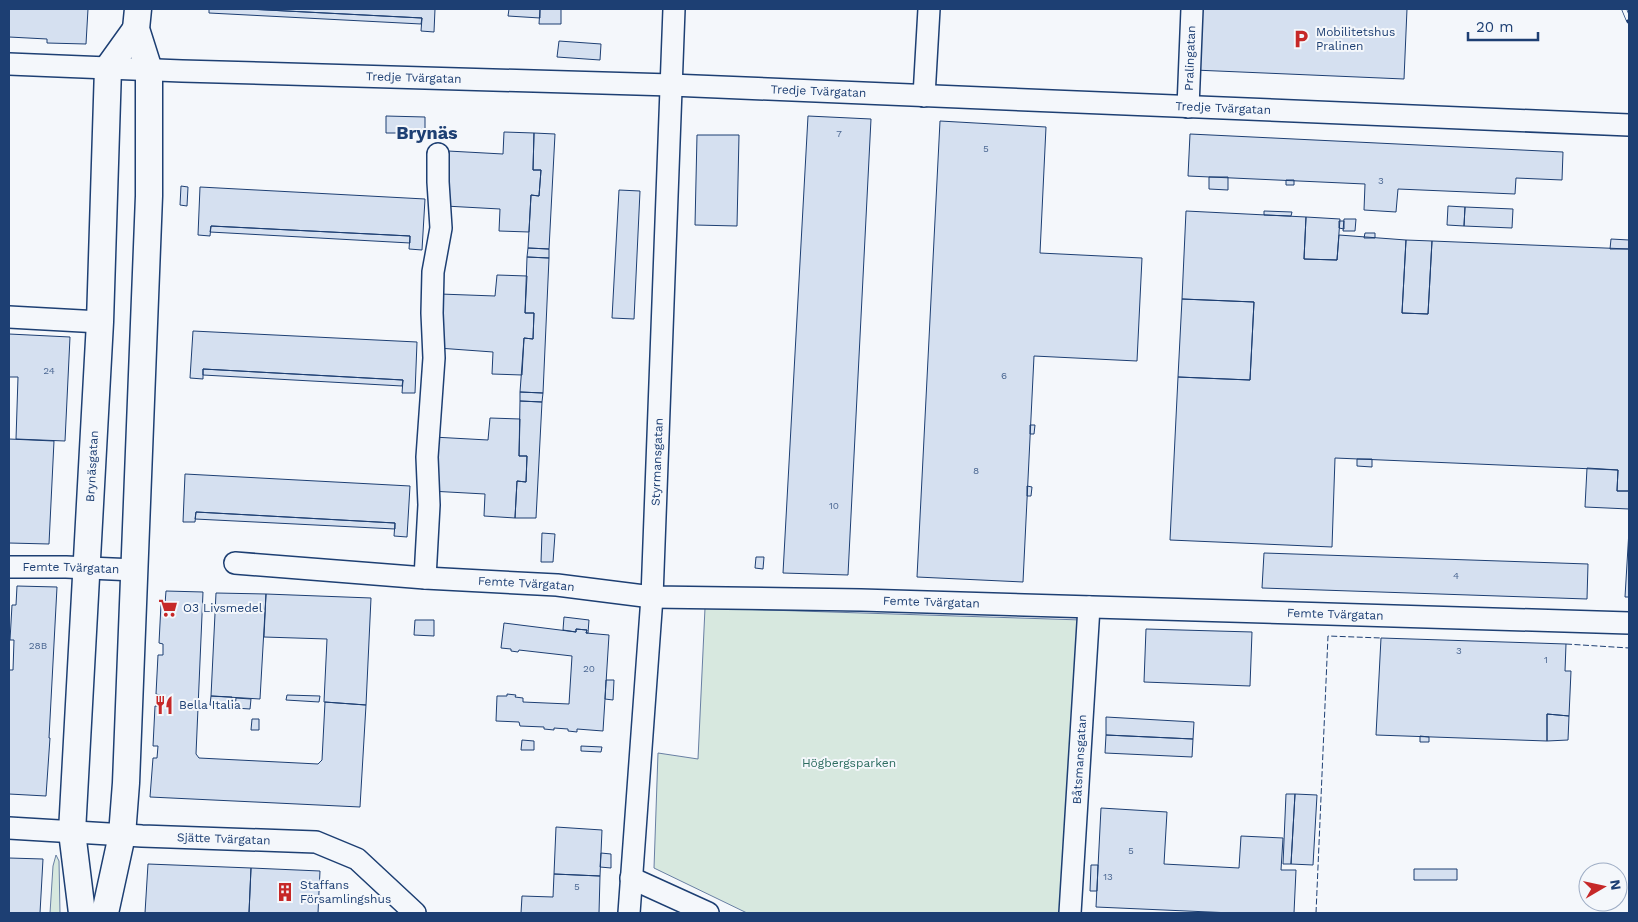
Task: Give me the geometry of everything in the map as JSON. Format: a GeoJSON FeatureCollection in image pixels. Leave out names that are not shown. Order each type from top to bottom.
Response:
{"type":"FeatureCollection","features":[{"type":"Feature","properties":{"kind":"street","name":"Styrmansgatan"},"geometry":{"type":"LineString","coordinates":[[629,913],[652,597],[674,9]]}},
{"type":"Feature","properties":{"kind":"street"},"geometry":{"type":"LineString","coordinates":[[924,96],[929,9]]}},
{"type":"Feature","properties":{"kind":"street","name":"Pralingatan"},"geometry":{"type":"LineString","coordinates":[[1188,107],[1192,9]]}},
{"type":"Feature","properties":{"kind":"street"},"geometry":{"type":"LineString","coordinates":[[108,68],[137,19]]}},
{"type":"Feature","properties":{"kind":"street"},"geometry":{"type":"LineString","coordinates":[[104,913],[122,835],[126,774],[149,196],[149,70],[137,19]]}},
{"type":"Feature","properties":{"kind":"street","name":"Tredje Tvärgatan"},"geometry":{"type":"LineString","coordinates":[[9,64],[149,70],[671,85],[1629,125]]}},
{"type":"Feature","properties":{"kind":"street","name":"Brynäsgatan"},"geometry":{"type":"LineString","coordinates":[[82,913],[72,832],[88,568],[100,322],[108,68]]}},
{"type":"Feature","properties":{"kind":"street"},"geometry":{"type":"LineString","coordinates":[[425,578],[429,505],[427,456],[434,358],[433,272],[441,228],[438,154]]}},
{"type":"Feature","properties":{"kind":"street"},"geometry":{"type":"LineString","coordinates":[[9,317],[100,322]]}},
{"type":"Feature","properties":{"kind":"street","name":"Femte Tvärgatan"},"geometry":{"type":"LineString","coordinates":[[234,563],[425,578],[557,585],[652,597],[861,600],[1629,623]]}},
{"type":"Feature","properties":{"kind":"street","name":"Femte Tvärgatan"},"geometry":{"type":"LineString","coordinates":[[9,567],[135,570]]}},
{"type":"Feature","properties":{"kind":"street","name":"Båtsmansgatan"},"geometry":{"type":"LineString","coordinates":[[1070,913],[1089,607]]}},
{"type":"Feature","properties":{"kind":"street","name":"Sjätte Tvärgatan"},"geometry":{"type":"LineString","coordinates":[[9,828],[122,835],[316,842],[357,860],[414,913]]}},
{"type":"Feature","properties":{"kind":"street"},"geometry":{"type":"LineString","coordinates":[[631,878],[708,913]]}},
{"type":"Feature","properties":{"kind":"green space","name":"Högbergsparken"},"geometry":{"type":"Polygon","coordinates":[[[705,608],[1082,620],[1063,913],[747,913],[654,868],[658,753],[698,759],[705,608]]]}},
{"type":"Feature","properties":{"kind":"green space"},"geometry":{"type":"Polygon","coordinates":[[[56,855],[59,861],[60,913],[50,913],[53,866],[56,855]]]}},
{"type":"Feature","properties":{"kind":"building"},"geometry":{"type":"Polygon","coordinates":[[[9,9],[88,9],[86,44],[47,43],[47,39],[9,37],[9,9]]]}},
{"type":"Feature","properties":{"kind":"building"},"geometry":{"type":"Polygon","coordinates":[[[209,9],[247,9],[422,18],[421,24],[209,13],[209,9]]]}},
{"type":"Feature","properties":{"kind":"building"},"geometry":{"type":"Polygon","coordinates":[[[248,9],[435,9],[434,32],[421,31],[422,18],[248,9]]]}},
{"type":"Feature","properties":{"kind":"building"},"geometry":{"type":"Polygon","coordinates":[[[509,9],[540,9],[540,18],[508,16],[509,9]]]}},
{"type":"Feature","properties":{"kind":"building"},"geometry":{"type":"Polygon","coordinates":[[[540,9],[561,9],[561,24],[539,24],[540,9]]]}},
{"type":"Feature","properties":{"kind":"building","name":"Mobilitetshus Pralinen"},"geometry":{"type":"Polygon","coordinates":[[[1196,9],[1407,9],[1404,79],[1194,70],[1196,9]]]}},
{"type":"Feature","properties":{"kind":"building"},"geometry":{"type":"Polygon","coordinates":[[[559,41],[601,44],[600,60],[557,57],[559,41]]]}},
{"type":"Feature","properties":{"kind":"building"},"geometry":{"type":"Polygon","coordinates":[[[386,116],[425,117],[425,133],[386,133],[386,116]]]}},
{"type":"Feature","properties":{"kind":"building"},"geometry":{"type":"Polygon","coordinates":[[[808,116],[871,119],[848,575],[783,573],[808,116]]]}},
{"type":"Feature","properties":{"kind":"building"},"geometry":{"type":"Polygon","coordinates":[[[940,121],[1046,127],[1040,253],[1142,258],[1137,361],[1034,356],[1023,582],[917,577],[940,121]]]}},
{"type":"Feature","properties":{"kind":"building"},"geometry":{"type":"Polygon","coordinates":[[[504,132],[534,133],[533,170],[541,170],[539,196],[531,195],[529,232],[499,231],[500,209],[445,206],[448,151],[503,154],[504,132]]]}},
{"type":"Feature","properties":{"kind":"building"},"geometry":{"type":"Polygon","coordinates":[[[534,133],[555,134],[549,249],[528,248],[531,195],[539,196],[541,170],[533,170],[534,133]]]}},
{"type":"Feature","properties":{"kind":"building"},"geometry":{"type":"Polygon","coordinates":[[[1190,134],[1563,152],[1562,180],[1516,178],[1515,194],[1398,189],[1396,212],[1364,210],[1365,184],[1188,176],[1190,134]]]}},
{"type":"Feature","properties":{"kind":"building"},"geometry":{"type":"Polygon","coordinates":[[[697,135],[739,135],[737,226],[695,225],[697,135]]]}},
{"type":"Feature","properties":{"kind":"building"},"geometry":{"type":"Polygon","coordinates":[[[1209,177],[1228,177],[1228,190],[1209,189],[1209,177]]]}},
{"type":"Feature","properties":{"kind":"building"},"geometry":{"type":"Polygon","coordinates":[[[1286,180],[1294,180],[1294,185],[1286,185],[1286,180]]]}},
{"type":"Feature","properties":{"kind":"building"},"geometry":{"type":"Polygon","coordinates":[[[181,186],[188,187],[187,206],[180,205],[181,186]]]}},
{"type":"Feature","properties":{"kind":"building"},"geometry":{"type":"Polygon","coordinates":[[[200,187],[425,199],[422,250],[409,249],[410,236],[211,226],[210,236],[198,235],[200,187]]]}},
{"type":"Feature","properties":{"kind":"building"},"geometry":{"type":"Polygon","coordinates":[[[619,190],[640,191],[634,319],[612,318],[619,190]]]}},
{"type":"Feature","properties":{"kind":"building"},"geometry":{"type":"Polygon","coordinates":[[[1448,206],[1465,207],[1464,226],[1447,225],[1448,206]]]}},
{"type":"Feature","properties":{"kind":"building"},"geometry":{"type":"Polygon","coordinates":[[[1465,207],[1513,209],[1512,228],[1464,226],[1465,207]]]}},
{"type":"Feature","properties":{"kind":"building"},"geometry":{"type":"Polygon","coordinates":[[[1186,211],[1306,217],[1304,259],[1337,260],[1339,235],[1406,240],[1402,313],[1428,314],[1432,241],[1629,249],[1629,491],[1617,491],[1618,470],[1335,458],[1332,547],[1170,540],[1178,377],[1250,380],[1254,302],[1182,299],[1186,211]]]}},
{"type":"Feature","properties":{"kind":"building"},"geometry":{"type":"Polygon","coordinates":[[[1264,211],[1292,212],[1291,216],[1264,215],[1264,211]]]}},
{"type":"Feature","properties":{"kind":"building"},"geometry":{"type":"Polygon","coordinates":[[[1306,217],[1340,219],[1337,260],[1304,259],[1306,217]]]}},
{"type":"Feature","properties":{"kind":"building"},"geometry":{"type":"Polygon","coordinates":[[[1344,219],[1356,219],[1355,231],[1343,231],[1344,219]]]}},
{"type":"Feature","properties":{"kind":"building"},"geometry":{"type":"Polygon","coordinates":[[[1339,221],[1344,221],[1344,229],[1339,228],[1339,221]]]}},
{"type":"Feature","properties":{"kind":"building"},"geometry":{"type":"Polygon","coordinates":[[[211,226],[410,236],[410,243],[210,232],[211,226]]]}},
{"type":"Feature","properties":{"kind":"building"},"geometry":{"type":"Polygon","coordinates":[[[1365,233],[1375,233],[1375,238],[1364,238],[1365,233]]]}},
{"type":"Feature","properties":{"kind":"building"},"geometry":{"type":"Polygon","coordinates":[[[1611,239],[1629,240],[1629,249],[1610,249],[1611,239]]]}},
{"type":"Feature","properties":{"kind":"building"},"geometry":{"type":"Polygon","coordinates":[[[1406,240],[1432,241],[1428,314],[1402,313],[1406,240]]]}},
{"type":"Feature","properties":{"kind":"building"},"geometry":{"type":"Polygon","coordinates":[[[528,248],[549,249],[549,258],[527,257],[528,248]]]}},
{"type":"Feature","properties":{"kind":"building"},"geometry":{"type":"Polygon","coordinates":[[[527,257],[549,258],[543,393],[520,392],[524,338],[533,339],[534,313],[525,313],[527,257]]]}},
{"type":"Feature","properties":{"kind":"building"},"geometry":{"type":"Polygon","coordinates":[[[497,275],[527,276],[525,313],[534,313],[533,339],[524,338],[522,375],[492,374],[493,352],[438,348],[440,294],[495,296],[497,275]]]}},
{"type":"Feature","properties":{"kind":"building"},"geometry":{"type":"Polygon","coordinates":[[[1182,299],[1254,302],[1250,380],[1178,377],[1182,299]]]}},
{"type":"Feature","properties":{"kind":"building"},"geometry":{"type":"Polygon","coordinates":[[[193,331],[417,342],[415,393],[402,393],[403,380],[203,369],[203,379],[190,378],[193,331]]]}},
{"type":"Feature","properties":{"kind":"building"},"geometry":{"type":"Polygon","coordinates":[[[9,334],[70,337],[65,441],[16,439],[18,377],[9,377],[9,334]]]}},
{"type":"Feature","properties":{"kind":"building"},"geometry":{"type":"Polygon","coordinates":[[[203,369],[403,380],[402,386],[203,375],[203,369]]]}},
{"type":"Feature","properties":{"kind":"building"},"geometry":{"type":"Polygon","coordinates":[[[520,392],[543,393],[542,402],[520,401],[520,392]]]}},
{"type":"Feature","properties":{"kind":"building"},"geometry":{"type":"Polygon","coordinates":[[[520,401],[542,402],[536,518],[515,518],[517,481],[526,482],[527,456],[519,456],[520,401]]]}},
{"type":"Feature","properties":{"kind":"building"},"geometry":{"type":"Polygon","coordinates":[[[490,418],[520,419],[519,456],[527,456],[526,482],[517,481],[515,518],[484,516],[485,494],[430,491],[433,437],[488,440],[490,418]]]}},
{"type":"Feature","properties":{"kind":"building"},"geometry":{"type":"Polygon","coordinates":[[[1030,425],[1035,425],[1034,434],[1030,434],[1030,425]]]}},
{"type":"Feature","properties":{"kind":"building"},"geometry":{"type":"Polygon","coordinates":[[[9,439],[54,441],[49,544],[9,543],[9,439]]]}},
{"type":"Feature","properties":{"kind":"building"},"geometry":{"type":"Polygon","coordinates":[[[1357,459],[1372,459],[1372,467],[1357,466],[1357,459]]]}},
{"type":"Feature","properties":{"kind":"building"},"geometry":{"type":"Polygon","coordinates":[[[1587,468],[1618,470],[1617,491],[1629,491],[1629,509],[1585,507],[1587,468]]]}},
{"type":"Feature","properties":{"kind":"building"},"geometry":{"type":"Polygon","coordinates":[[[185,474],[410,486],[407,537],[394,536],[395,523],[196,512],[195,522],[183,522],[185,474]]]}},
{"type":"Feature","properties":{"kind":"building"},"geometry":{"type":"Polygon","coordinates":[[[1027,486],[1032,487],[1031,496],[1027,496],[1027,486]]]}},
{"type":"Feature","properties":{"kind":"building"},"geometry":{"type":"Polygon","coordinates":[[[196,512],[395,523],[395,529],[195,519],[196,512]]]}},
{"type":"Feature","properties":{"kind":"building"},"geometry":{"type":"Polygon","coordinates":[[[1629,530],[1629,597],[1625,597],[1629,530]]]}},
{"type":"Feature","properties":{"kind":"building"},"geometry":{"type":"Polygon","coordinates":[[[542,533],[555,534],[553,562],[541,562],[542,533]]]}},
{"type":"Feature","properties":{"kind":"building"},"geometry":{"type":"Polygon","coordinates":[[[1264,553],[1588,564],[1587,599],[1262,588],[1264,553]]]}},
{"type":"Feature","properties":{"kind":"building"},"geometry":{"type":"Polygon","coordinates":[[[756,557],[764,557],[763,569],[755,568],[756,557]]]}},
{"type":"Feature","properties":{"kind":"building"},"geometry":{"type":"Polygon","coordinates":[[[17,586],[57,587],[46,796],[9,794],[9,670],[13,670],[14,640],[10,640],[12,605],[16,605],[17,586]]]}},
{"type":"Feature","properties":{"kind":"building"},"geometry":{"type":"Polygon","coordinates":[[[166,591],[203,592],[196,754],[199,758],[318,764],[322,760],[325,702],[366,705],[360,807],[150,797],[153,758],[157,758],[158,746],[153,746],[155,706],[160,706],[160,695],[156,694],[158,655],[163,655],[163,644],[159,643],[161,604],[165,604],[166,591]]]}},
{"type":"Feature","properties":{"kind":"building"},"geometry":{"type":"Polygon","coordinates":[[[216,593],[266,594],[260,699],[211,696],[216,593]]]}},
{"type":"Feature","properties":{"kind":"building"},"geometry":{"type":"Polygon","coordinates":[[[266,594],[371,598],[366,705],[324,702],[327,639],[264,637],[266,594]]]}},
{"type":"Feature","properties":{"kind":"building"},"geometry":{"type":"Polygon","coordinates":[[[564,617],[589,620],[588,633],[586,633],[587,630],[576,629],[576,632],[563,630],[564,617]]]}},
{"type":"Feature","properties":{"kind":"building"},"geometry":{"type":"Polygon","coordinates":[[[415,620],[434,620],[434,636],[414,635],[415,620]]]}},
{"type":"Feature","properties":{"kind":"building"},"geometry":{"type":"Polygon","coordinates":[[[504,623],[576,632],[576,629],[587,630],[586,633],[609,635],[603,731],[577,729],[577,732],[554,728],[554,730],[544,729],[544,727],[520,726],[519,722],[496,721],[497,696],[516,695],[515,697],[523,698],[523,702],[569,704],[572,656],[519,650],[518,652],[501,648],[504,623]]]}},
{"type":"Feature","properties":{"kind":"building"},"geometry":{"type":"Polygon","coordinates":[[[1146,629],[1252,632],[1250,686],[1144,682],[1146,629]]]}},
{"type":"Feature","properties":{"kind":"building"},"geometry":{"type":"Polygon","coordinates":[[[1381,638],[1566,644],[1565,671],[1571,671],[1569,716],[1547,714],[1547,741],[1376,735],[1381,638]]]}},
{"type":"Feature","properties":{"kind":"building"},"geometry":{"type":"Polygon","coordinates":[[[606,680],[614,680],[613,700],[605,699],[606,680]]]}},
{"type":"Feature","properties":{"kind":"building"},"geometry":{"type":"Polygon","coordinates":[[[287,695],[320,696],[319,702],[286,700],[287,695]]]}},
{"type":"Feature","properties":{"kind":"building"},"geometry":{"type":"Polygon","coordinates":[[[211,696],[232,697],[232,706],[210,705],[211,696]]]}},
{"type":"Feature","properties":{"kind":"building"},"geometry":{"type":"Polygon","coordinates":[[[236,698],[251,699],[250,709],[235,708],[236,698]]]}},
{"type":"Feature","properties":{"kind":"building"},"geometry":{"type":"Polygon","coordinates":[[[1547,714],[1569,716],[1568,740],[1547,741],[1547,714]]]}},
{"type":"Feature","properties":{"kind":"building"},"geometry":{"type":"Polygon","coordinates":[[[1106,717],[1194,722],[1193,739],[1106,735],[1106,717]]]}},
{"type":"Feature","properties":{"kind":"building"},"geometry":{"type":"Polygon","coordinates":[[[252,719],[259,719],[259,730],[251,730],[252,719]]]}},
{"type":"Feature","properties":{"kind":"building"},"geometry":{"type":"Polygon","coordinates":[[[1106,735],[1193,739],[1192,757],[1105,753],[1106,735]]]}},
{"type":"Feature","properties":{"kind":"building"},"geometry":{"type":"Polygon","coordinates":[[[1420,736],[1429,737],[1429,742],[1420,742],[1420,736]]]}},
{"type":"Feature","properties":{"kind":"building"},"geometry":{"type":"Polygon","coordinates":[[[522,740],[534,741],[534,750],[521,750],[522,740]]]}},
{"type":"Feature","properties":{"kind":"building"},"geometry":{"type":"Polygon","coordinates":[[[581,746],[602,747],[601,752],[581,751],[581,746]]]}},
{"type":"Feature","properties":{"kind":"building"},"geometry":{"type":"Polygon","coordinates":[[[1286,794],[1295,794],[1291,864],[1283,864],[1286,794]]]}},
{"type":"Feature","properties":{"kind":"building"},"geometry":{"type":"Polygon","coordinates":[[[1295,794],[1317,795],[1313,865],[1291,864],[1295,794]]]}},
{"type":"Feature","properties":{"kind":"building"},"geometry":{"type":"Polygon","coordinates":[[[1101,808],[1167,812],[1164,864],[1239,868],[1241,836],[1283,838],[1281,870],[1296,870],[1294,913],[1232,913],[1096,907],[1101,808]]]}},
{"type":"Feature","properties":{"kind":"building"},"geometry":{"type":"Polygon","coordinates":[[[556,827],[602,830],[600,876],[554,874],[556,827]]]}},
{"type":"Feature","properties":{"kind":"building"},"geometry":{"type":"Polygon","coordinates":[[[601,853],[611,854],[611,868],[600,867],[601,853]]]}},
{"type":"Feature","properties":{"kind":"building"},"geometry":{"type":"Polygon","coordinates":[[[9,858],[43,859],[40,913],[9,913],[9,858]]]}},
{"type":"Feature","properties":{"kind":"building"},"geometry":{"type":"Polygon","coordinates":[[[148,864],[251,868],[249,913],[145,913],[148,864]]]}},
{"type":"Feature","properties":{"kind":"building"},"geometry":{"type":"Polygon","coordinates":[[[1091,865],[1098,865],[1097,891],[1090,891],[1091,865]]]}},
{"type":"Feature","properties":{"kind":"building","name":"Staffans Församlingshus"},"geometry":{"type":"Polygon","coordinates":[[[251,868],[320,871],[318,913],[249,913],[251,868]]]}},
{"type":"Feature","properties":{"kind":"building"},"geometry":{"type":"Polygon","coordinates":[[[1414,869],[1457,869],[1457,880],[1414,880],[1414,869]]]}},
{"type":"Feature","properties":{"kind":"building"},"geometry":{"type":"Polygon","coordinates":[[[554,874],[600,876],[599,913],[521,913],[522,896],[553,897],[554,874]]]}},
{"type":"Feature","properties":{"kind":"railway"},"geometry":{"type":"LineString","coordinates":[[1624,9],[1629,21]]}},
{"type":"Feature","properties":{"kind":"fence"},"geometry":{"type":"LineString","coordinates":[[1316,913],[1328,636],[1381,638]]}},
{"type":"Feature","properties":{"kind":"fence"},"geometry":{"type":"LineString","coordinates":[[1566,644],[1629,648]]}},
{"type":"Feature","properties":{"kind":"place","name":"Mobilitetshus Pralinen"},"geometry":{"type":"Point","coordinates":[1301,39]}},
{"type":"Feature","properties":{"kind":"place","name":"O3 Livsmedel"},"geometry":{"type":"Point","coordinates":[168,608]}},
{"type":"Feature","properties":{"kind":"place","name":"Bella Italia"},"geometry":{"type":"Point","coordinates":[164,705]}},
{"type":"Feature","properties":{"kind":"place","name":"Staffans Församlingshus"},"geometry":{"type":"Point","coordinates":[285,892]}},
{"type":"Feature","properties":{"kind":"district","name":"Brynäs"},"geometry":{"type":"Point","coordinates":[427,133]}}]}
